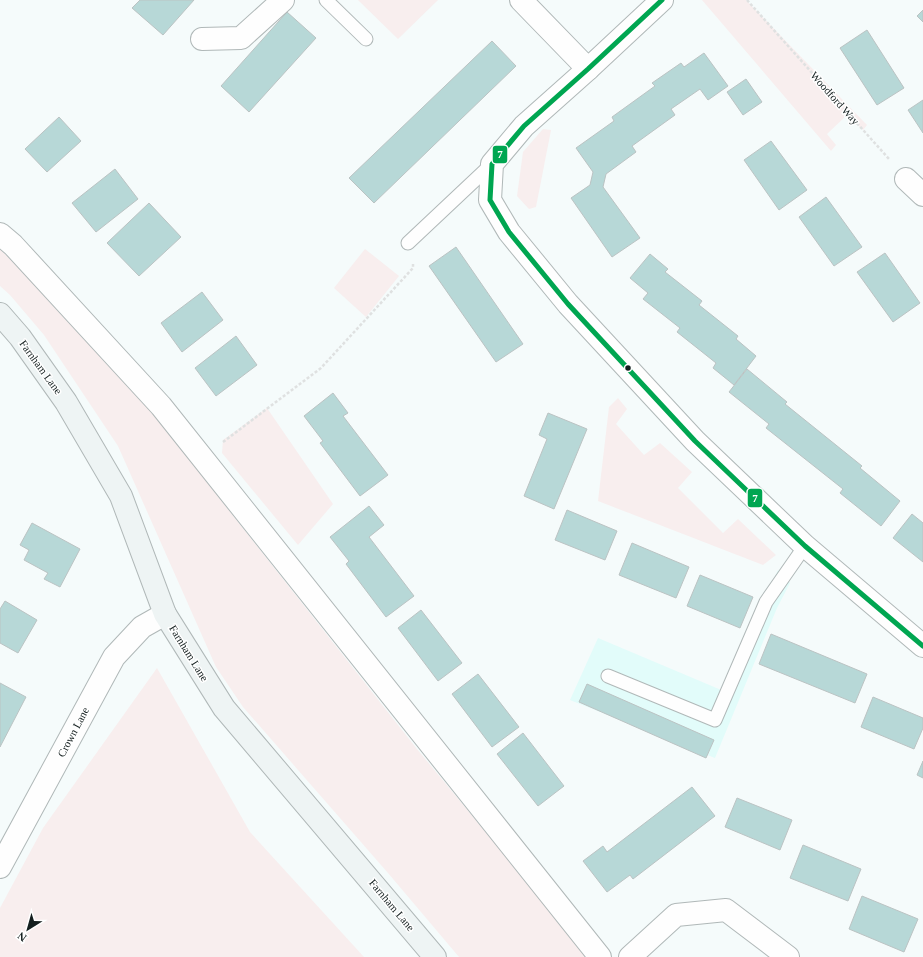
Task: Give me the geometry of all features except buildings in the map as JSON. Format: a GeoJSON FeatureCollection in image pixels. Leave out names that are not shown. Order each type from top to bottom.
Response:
{"type":"FeatureCollection","features":[{"type":"Feature","properties":{"kind":"street"},"geometry":{"type":"LineString","coordinates":[[202,39],[241,38],[283,0]]}},
{"type":"Feature","properties":{"kind":"street"},"geometry":{"type":"LineString","coordinates":[[521,0],[588,69]]}},
{"type":"Feature","properties":{"kind":"street"},"geometry":{"type":"LineString","coordinates":[[662,0],[524,126],[492,164],[490,200],[509,232],[568,304],[695,442],[805,546],[923,646]]}},
{"type":"Feature","properties":{"kind":"street"},"geometry":{"type":"LineString","coordinates":[[906,179],[923,195]]}},
{"type":"Feature","properties":{"kind":"street"},"geometry":{"type":"LineString","coordinates":[[0,234],[13,245],[161,406],[600,957]]}},
{"type":"Feature","properties":{"kind":"street","name":"Farnham Lane"},"geometry":{"type":"LineString","coordinates":[[0,314],[20,337],[66,402],[121,496],[165,614],[224,708],[435,957]]}},
{"type":"Feature","properties":{"kind":"street","name":"Crown Lane"},"geometry":{"type":"LineString","coordinates":[[0,867],[114,657],[142,627],[165,614]]}},
{"type":"Feature","properties":{"kind":"street"},"geometry":{"type":"LineString","coordinates":[[630,957],[676,915],[726,910],[788,957]]}},
{"type":"Feature","properties":{"kind":"lane"},"geometry":{"type":"LineString","coordinates":[[326,0],[366,39]]}},
{"type":"Feature","properties":{"kind":"lane"},"geometry":{"type":"LineString","coordinates":[[408,243],[492,164]]}},
{"type":"Feature","properties":{"kind":"lane"},"geometry":{"type":"LineString","coordinates":[[608,676],[715,720],[766,602],[805,546]]}},
{"type":"Feature","properties":{"kind":"path","name":"Woodford Way"},"geometry":{"type":"LineString","coordinates":[[747,0],[906,179]]}},
{"type":"Feature","properties":{"kind":"path"},"geometry":{"type":"LineString","coordinates":[[202,458],[321,368],[414,268],[408,243]]}},
{"type":"Feature","properties":{"kind":"shaded area"},"geometry":{"type":"Polygon","coordinates":[[[358,0],[438,0],[398,39],[358,0]]]}},
{"type":"Feature","properties":{"kind":"shaded area"},"geometry":{"type":"Polygon","coordinates":[[[702,0],[746,0],[867,125],[863,130],[847,115],[827,134],[836,145],[831,151],[702,0]]]}},
{"type":"Feature","properties":{"kind":"shaded area"},"geometry":{"type":"Polygon","coordinates":[[[543,129],[551,130],[536,207],[529,209],[517,196],[523,152],[543,129]]]}},
{"type":"Feature","properties":{"kind":"shaded area"},"geometry":{"type":"Polygon","coordinates":[[[0,249],[70,316],[147,402],[231,513],[417,749],[589,957],[459,957],[243,707],[216,667],[118,446],[44,335],[10,295],[0,286],[0,249]]]}},
{"type":"Feature","properties":{"kind":"shaded area"},"geometry":{"type":"Polygon","coordinates":[[[365,249],[399,276],[366,317],[334,288],[365,249]]]}},
{"type":"Feature","properties":{"kind":"shaded area"},"geometry":{"type":"Polygon","coordinates":[[[618,398],[627,409],[616,424],[644,455],[660,443],[692,472],[678,488],[723,533],[738,519],[776,555],[763,565],[598,501],[609,407],[618,398]]]}},
{"type":"Feature","properties":{"kind":"shaded area"},"geometry":{"type":"Polygon","coordinates":[[[267,408],[333,504],[298,545],[222,453],[223,440],[267,408]]]}},
{"type":"Feature","properties":{"kind":"shaded area"},"geometry":{"type":"Polygon","coordinates":[[[778,570],[790,583],[777,608],[715,758],[570,700],[598,638],[726,692],[758,612],[778,570]]]}},
{"type":"Feature","properties":{"kind":"shaded area"},"geometry":{"type":"Polygon","coordinates":[[[157,668],[250,832],[364,957],[0,957],[0,908],[43,828],[157,668]]]}},
{"type":"Feature","properties":{"kind":"transit line","name":"7"},"geometry":{"type":"LineString","coordinates":[[662,0],[524,126],[492,164],[490,200],[509,232],[568,304],[695,441],[805,546],[923,646]]}}]}
